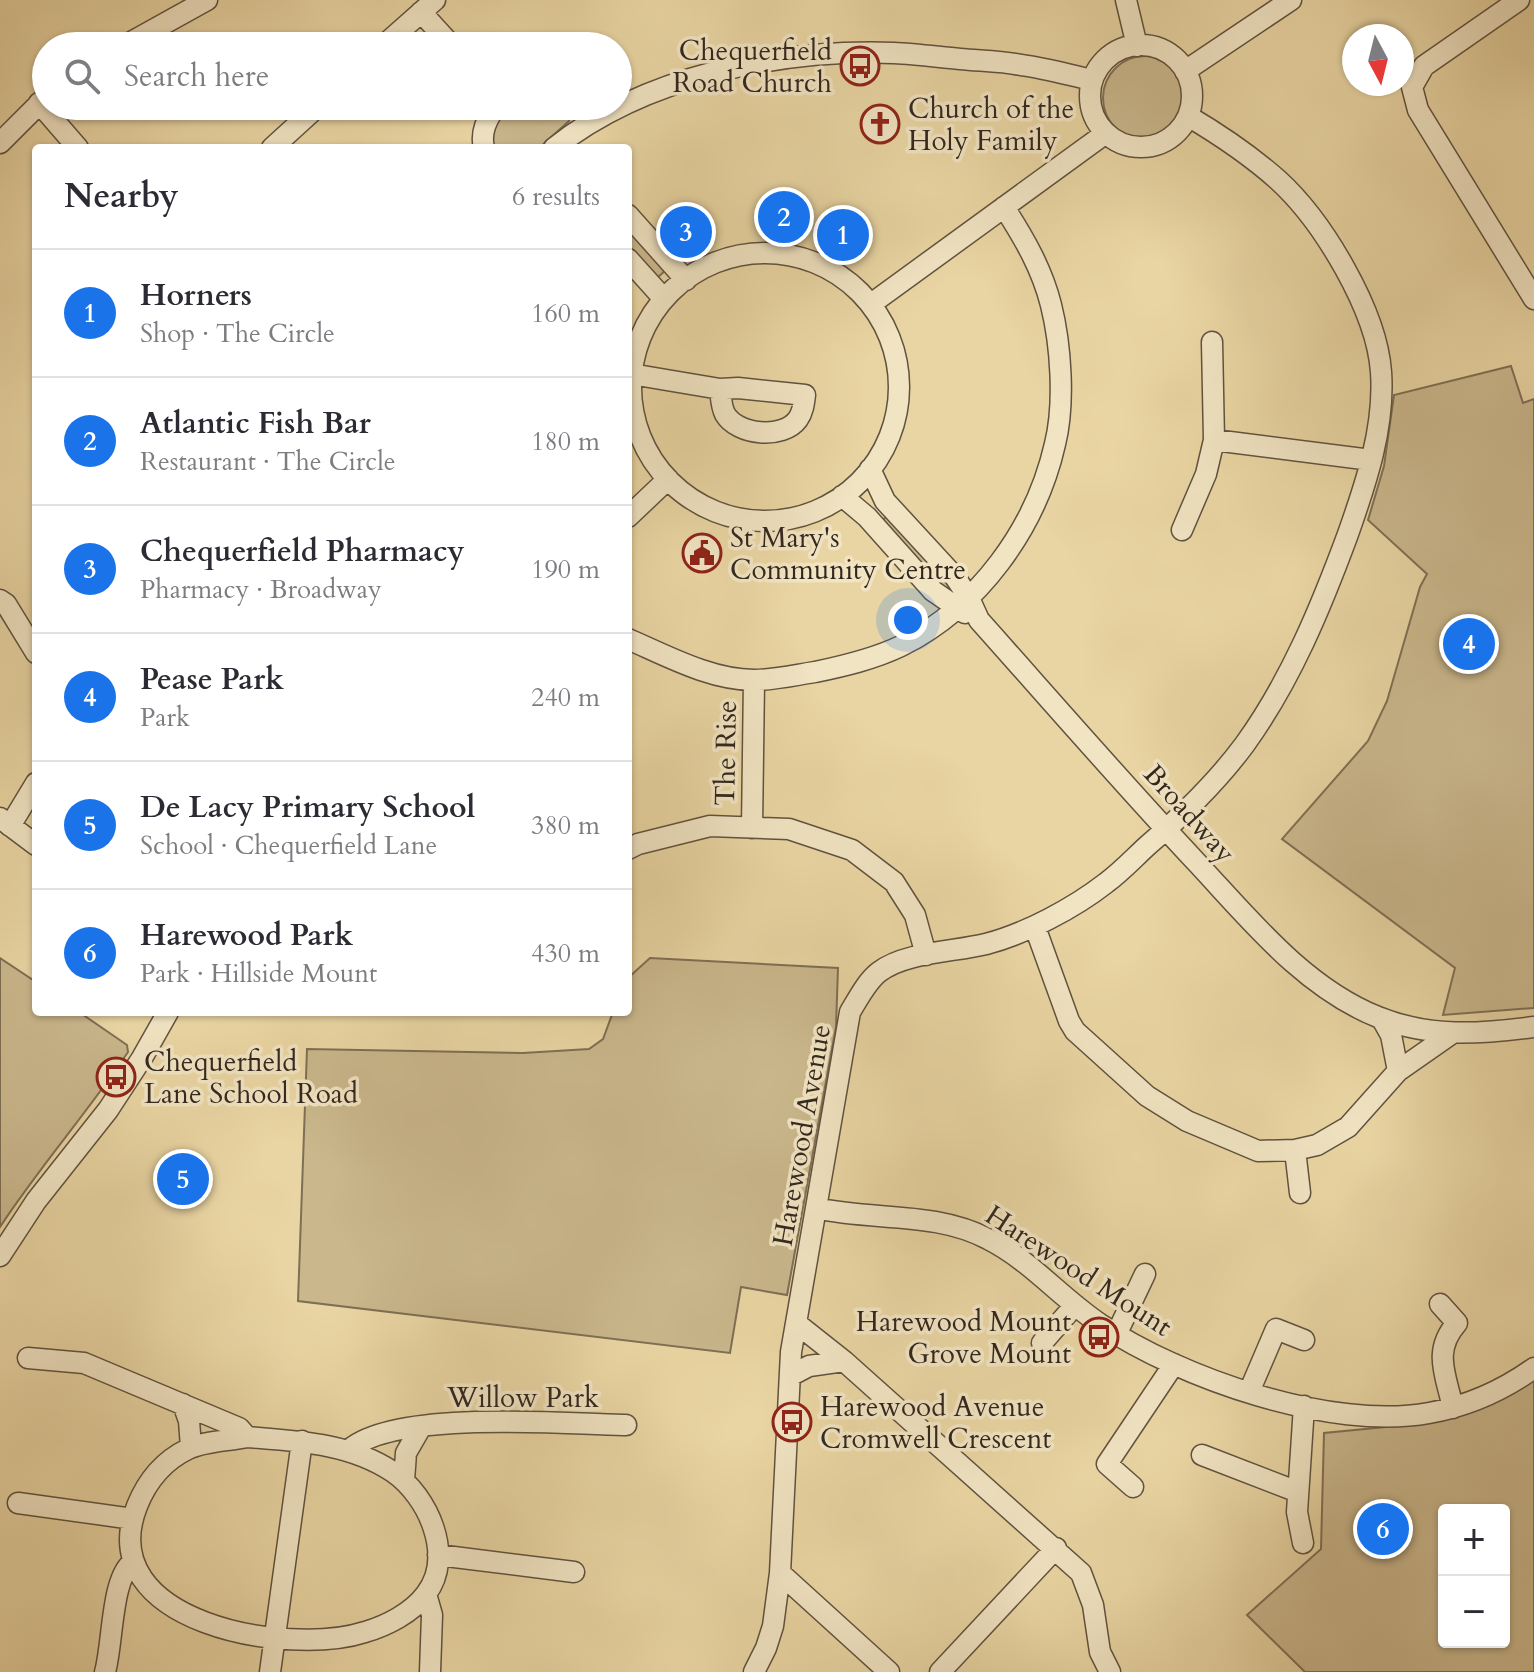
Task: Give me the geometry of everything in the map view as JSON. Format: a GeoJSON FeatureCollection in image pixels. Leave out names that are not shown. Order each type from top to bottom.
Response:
{"type":"FeatureCollection","features":[{"type":"Feature","properties":{"kind":"street"},"geometry":{"type":"LineString","coordinates":[[149,32],[207,0]]}},
{"type":"Feature","properties":{"kind":"street"},"geometry":{"type":"LineString","coordinates":[[1126,0],[1137,46]]}},
{"type":"Feature","properties":{"kind":"street"},"geometry":{"type":"LineString","coordinates":[[1185,71],[1291,0]]}},
{"type":"Feature","properties":{"kind":"street"},"geometry":{"type":"LineString","coordinates":[[1519,0],[1424,66],[1412,87],[1418,110],[1534,299]]}},
{"type":"Feature","properties":{"kind":"street"},"geometry":{"type":"LineString","coordinates":[[399,32],[428,6],[444,32]]}},
{"type":"Feature","properties":{"kind":"street"},"geometry":{"type":"LineString","coordinates":[[1137,46],[1151,46],[1165,51],[1185,71],[1191,86],[1188,116],[1179,130],[1151,146],[1127,145],[1106,133],[1091,109],[1092,80],[1099,67],[1109,56],[1137,46]]}},
{"type":"Feature","properties":{"kind":"street"},"geometry":{"type":"LineString","coordinates":[[632,98],[700,77],[759,64],[826,55],[894,53],[1020,64],[1092,80]]}},
{"type":"Feature","properties":{"kind":"street"},"geometry":{"type":"LineString","coordinates":[[0,143],[32,111]]}},
{"type":"Feature","properties":{"kind":"street","name":"Harewood Avenue"},"geometry":{"type":"LineString","coordinates":[[754,1672],[773,1626],[780,1573],[790,1376],[796,1323],[850,1012],[877,973],[894,963],[988,944],[1035,927],[1105,884],[1194,804],[1245,744],[1302,646],[1361,497],[1379,422],[1381,371],[1370,319],[1350,278],[1312,217],[1280,182],[1244,151],[1188,116]]}},
{"type":"Feature","properties":{"kind":"street"},"geometry":{"type":"LineString","coordinates":[[58,120],[75,144]]}},
{"type":"Feature","properties":{"kind":"street"},"geometry":{"type":"LineString","coordinates":[[276,144],[303,120]]}},
{"type":"Feature","properties":{"kind":"street"},"geometry":{"type":"LineString","coordinates":[[483,144],[487,120]]}},
{"type":"Feature","properties":{"kind":"street"},"geometry":{"type":"LineString","coordinates":[[563,144],[585,120]]}},
{"type":"Feature","properties":{"kind":"street"},"geometry":{"type":"LineString","coordinates":[[871,304],[1106,133]]}},
{"type":"Feature","properties":{"kind":"street"},"geometry":{"type":"LineString","coordinates":[[632,641],[701,669],[754,680],[846,666],[882,654],[920,635],[963,604],[1014,542],[1035,503],[1055,445],[1059,420],[1059,357],[1051,305],[1028,245],[1004,207]]}},
{"type":"Feature","properties":{"kind":"street"},"geometry":{"type":"LineString","coordinates":[[632,219],[686,280]]}},
{"type":"Feature","properties":{"kind":"street"},"geometry":{"type":"LineString","coordinates":[[632,369],[636,348],[647,324],[664,299],[686,280],[702,268],[727,258],[780,254],[806,259],[830,270],[852,285],[871,304],[887,332],[897,363],[899,396],[893,428],[879,458],[859,483],[842,496],[803,516],[770,521],[738,518],[707,508],[679,490],[657,467],[641,438],[632,407]]}},
{"type":"Feature","properties":{"kind":"street"},"geometry":{"type":"LineString","coordinates":[[632,263],[664,299]]}},
{"type":"Feature","properties":{"kind":"street"},"geometry":{"type":"LineString","coordinates":[[1182,530],[1206,474],[1214,440],[1212,342]]}},
{"type":"Feature","properties":{"kind":"street"},"geometry":{"type":"LineString","coordinates":[[632,374],[720,389]]}},
{"type":"Feature","properties":{"kind":"street"},"geometry":{"type":"LineString","coordinates":[[1214,440],[1371,460]]}},
{"type":"Feature","properties":{"kind":"street","name":"Broadway"},"geometry":{"type":"LineString","coordinates":[[870,469],[885,501],[955,577],[963,604]]}},
{"type":"Feature","properties":{"kind":"street"},"geometry":{"type":"LineString","coordinates":[[632,513],[668,479]]}},
{"type":"Feature","properties":{"kind":"street","name":"Broadway"},"geometry":{"type":"LineString","coordinates":[[842,496],[867,517],[933,591],[963,604],[979,620],[1264,935],[1318,982],[1360,1009],[1418,1030],[1478,1034],[1534,1027]]}},
{"type":"Feature","properties":{"kind":"street"},"geometry":{"type":"LineString","coordinates":[[0,600],[6,604],[32,646]]}},
{"type":"Feature","properties":{"kind":"street","name":"The Rise"},"geometry":{"type":"LineString","coordinates":[[752,828],[754,680]]}},
{"type":"Feature","properties":{"kind":"street"},"geometry":{"type":"LineString","coordinates":[[32,788],[5,822],[32,842]]}},
{"type":"Feature","properties":{"kind":"street"},"geometry":{"type":"LineString","coordinates":[[632,847],[710,826],[789,829],[852,850],[894,882],[915,915],[926,955]]}},
{"type":"Feature","properties":{"kind":"street"},"geometry":{"type":"LineString","coordinates":[[1035,927],[1075,1031],[1147,1096],[1187,1121],[1258,1151],[1295,1150],[1317,1145],[1348,1127],[1398,1071],[1451,1034]]}},
{"type":"Feature","properties":{"kind":"street"},"geometry":{"type":"LineString","coordinates":[[0,1256],[36,1201],[108,1110],[166,1016]]}},
{"type":"Feature","properties":{"kind":"street"},"geometry":{"type":"LineString","coordinates":[[1382,1019],[1391,1035],[1398,1071]]}},
{"type":"Feature","properties":{"kind":"street"},"geometry":{"type":"LineString","coordinates":[[1295,1150],[1300,1193]]}},
{"type":"Feature","properties":{"kind":"street","name":"Harewood Mount"},"geometry":{"type":"LineString","coordinates":[[816,1208],[858,1216],[925,1219],[963,1228],[1001,1246],[1116,1335],[1174,1364],[1249,1392],[1304,1406],[1386,1416],[1426,1414],[1453,1408],[1495,1392],[1534,1368]]}},
{"type":"Feature","properties":{"kind":"street"},"geometry":{"type":"LineString","coordinates":[[1116,1335],[1145,1274]]}},
{"type":"Feature","properties":{"kind":"street"},"geometry":{"type":"LineString","coordinates":[[1440,1304],[1457,1323],[1447,1335],[1442,1354],[1453,1408]]}},
{"type":"Feature","properties":{"kind":"street"},"geometry":{"type":"LineString","coordinates":[[1042,1343],[1075,1305]]}},
{"type":"Feature","properties":{"kind":"street"},"geometry":{"type":"LineString","coordinates":[[796,1323],[844,1361],[1081,1573],[1093,1605],[1100,1652],[1110,1672]]}},
{"type":"Feature","properties":{"kind":"street"},"geometry":{"type":"LineString","coordinates":[[1249,1392],[1276,1329],[1304,1340]]}},
{"type":"Feature","properties":{"kind":"street"},"geometry":{"type":"LineString","coordinates":[[28,1358],[84,1363],[239,1428],[247,1437]]}},
{"type":"Feature","properties":{"kind":"street"},"geometry":{"type":"LineString","coordinates":[[790,1376],[809,1366],[844,1361]]}},
{"type":"Feature","properties":{"kind":"street"},"geometry":{"type":"LineString","coordinates":[[1133,1487],[1107,1464],[1174,1364]]}},
{"type":"Feature","properties":{"kind":"street"},"geometry":{"type":"LineString","coordinates":[[183,1404],[189,1421],[191,1447]]}},
{"type":"Feature","properties":{"kind":"street"},"geometry":{"type":"LineString","coordinates":[[1303,1543],[1297,1512],[1304,1406]]}},
{"type":"Feature","properties":{"kind":"street","name":"Willow Park"},"geometry":{"type":"LineString","coordinates":[[348,1451],[365,1438],[421,1427],[464,1423],[626,1425]]}},
{"type":"Feature","properties":{"kind":"street","name":"Willow Park"},"geometry":{"type":"LineString","coordinates":[[404,1481],[406,1453],[421,1427]]}},
{"type":"Feature","properties":{"kind":"street"},"geometry":{"type":"LineString","coordinates":[[247,1437],[302,1441],[348,1451],[378,1464],[404,1481],[422,1504],[433,1525],[438,1555],[435,1574],[426,1594],[407,1612],[362,1634],[315,1640],[274,1639],[249,1636],[190,1615],[163,1600],[145,1584],[130,1552],[133,1519],[141,1495],[155,1473],[191,1447],[247,1437]]}},
{"type":"Feature","properties":{"kind":"street"},"geometry":{"type":"LineString","coordinates":[[270,1672],[302,1441]]}},
{"type":"Feature","properties":{"kind":"street"},"geometry":{"type":"LineString","coordinates":[[1202,1455],[1298,1492]]}},
{"type":"Feature","properties":{"kind":"street"},"geometry":{"type":"LineString","coordinates":[[18,1503],[133,1519]]}},
{"type":"Feature","properties":{"kind":"street"},"geometry":{"type":"LineString","coordinates":[[940,1672],[1056,1548]]}},
{"type":"Feature","properties":{"kind":"street"},"geometry":{"type":"LineString","coordinates":[[438,1555],[574,1572]]}},
{"type":"Feature","properties":{"kind":"street"},"geometry":{"type":"LineString","coordinates":[[105,1672],[120,1581],[133,1562]]}},
{"type":"Feature","properties":{"kind":"street"},"geometry":{"type":"LineString","coordinates":[[780,1573],[889,1672]]}},
{"type":"Feature","properties":{"kind":"street"},"geometry":{"type":"LineString","coordinates":[[426,1594],[432,1615],[430,1672]]}},
{"type":"Feature","properties":{"kind":"shaded area"},"geometry":{"type":"Polygon","coordinates":[[[1145,56],[1161,59],[1175,68],[1184,82],[1187,98],[1184,114],[1175,128],[1161,137],[1145,140],[1129,137],[1115,128],[1106,114],[1103,98],[1106,82],[1115,68],[1129,59],[1145,56]]]}},
{"type":"Feature","properties":{"kind":"shaded area"},"geometry":{"type":"Polygon","coordinates":[[[496,120],[569,120],[543,144],[491,144],[496,120]]]}},
{"type":"Feature","properties":{"kind":"shaded area"},"geometry":{"type":"Polygon","coordinates":[[[632,230],[667,269],[657,278],[632,251],[632,230]]]}},
{"type":"Feature","properties":{"kind":"shaded area"},"geometry":{"type":"Polygon","coordinates":[[[1511,366],[1523,403],[1534,399],[1534,1008],[1443,1015],[1455,968],[1282,839],[1368,741],[1387,701],[1420,587],[1427,574],[1368,520],[1384,466],[1394,395],[1511,366]]]}},
{"type":"Feature","properties":{"kind":"shaded area"},"geometry":{"type":"Polygon","coordinates":[[[891,513],[958,589],[949,600],[880,522],[891,513]]]}},
{"type":"Feature","properties":{"kind":"shaded area"},"geometry":{"type":"Polygon","coordinates":[[[0,958],[32,979],[32,1016],[85,1016],[127,1045],[128,1052],[0,1227],[0,958]]]}},
{"type":"Feature","properties":{"kind":"shaded area"},"geometry":{"type":"Polygon","coordinates":[[[650,958],[838,968],[836,1027],[787,1295],[741,1287],[730,1353],[298,1301],[307,1049],[523,1053],[589,1049],[603,1039],[612,1016],[632,1016],[632,974],[650,958]]]}},
{"type":"Feature","properties":{"kind":"shaded area"},"geometry":{"type":"Polygon","coordinates":[[[1534,1380],[1534,1672],[1305,1672],[1247,1615],[1321,1549],[1324,1433],[1417,1424],[1458,1416],[1534,1380]]]}},
{"type":"Feature","properties":{"kind":"place","name":"Chequerfield Road Church"},"geometry":{"type":"Point","coordinates":[860,66]}},
{"type":"Feature","properties":{"kind":"place","name":"Church of the Holy Family"},"geometry":{"type":"Point","coordinates":[880,124]}},
{"type":"Feature","properties":{"kind":"place","name":"Atlantic Fish Bar"},"geometry":{"type":"Point","coordinates":[784,217]}},
{"type":"Feature","properties":{"kind":"place","name":"Chequerfield Pharmacy"},"geometry":{"type":"Point","coordinates":[686,232]}},
{"type":"Feature","properties":{"kind":"place","name":"Horners"},"geometry":{"type":"Point","coordinates":[843,235]}},
{"type":"Feature","properties":{"kind":"place","name":"St Mary's Community Centre"},"geometry":{"type":"Point","coordinates":[702,553]}},
{"type":"Feature","properties":{"kind":"place","name":"Pease Park"},"geometry":{"type":"Point","coordinates":[1469,644]}},
{"type":"Feature","properties":{"kind":"place","name":"Chequerfield Lane School Road"},"geometry":{"type":"Point","coordinates":[116,1077]}},
{"type":"Feature","properties":{"kind":"place","name":"De Lacy Primary School"},"geometry":{"type":"Point","coordinates":[183,1179]}},
{"type":"Feature","properties":{"kind":"place","name":"Harewood Mount Grove Mount"},"geometry":{"type":"Point","coordinates":[1099,1337]}},
{"type":"Feature","properties":{"kind":"place","name":"Harewood Avenue Cromwell Crescent"},"geometry":{"type":"Point","coordinates":[792,1422]}},
{"type":"Feature","properties":{"kind":"place","name":"Harewood Park"},"geometry":{"type":"Point","coordinates":[1383,1529]}}]}
